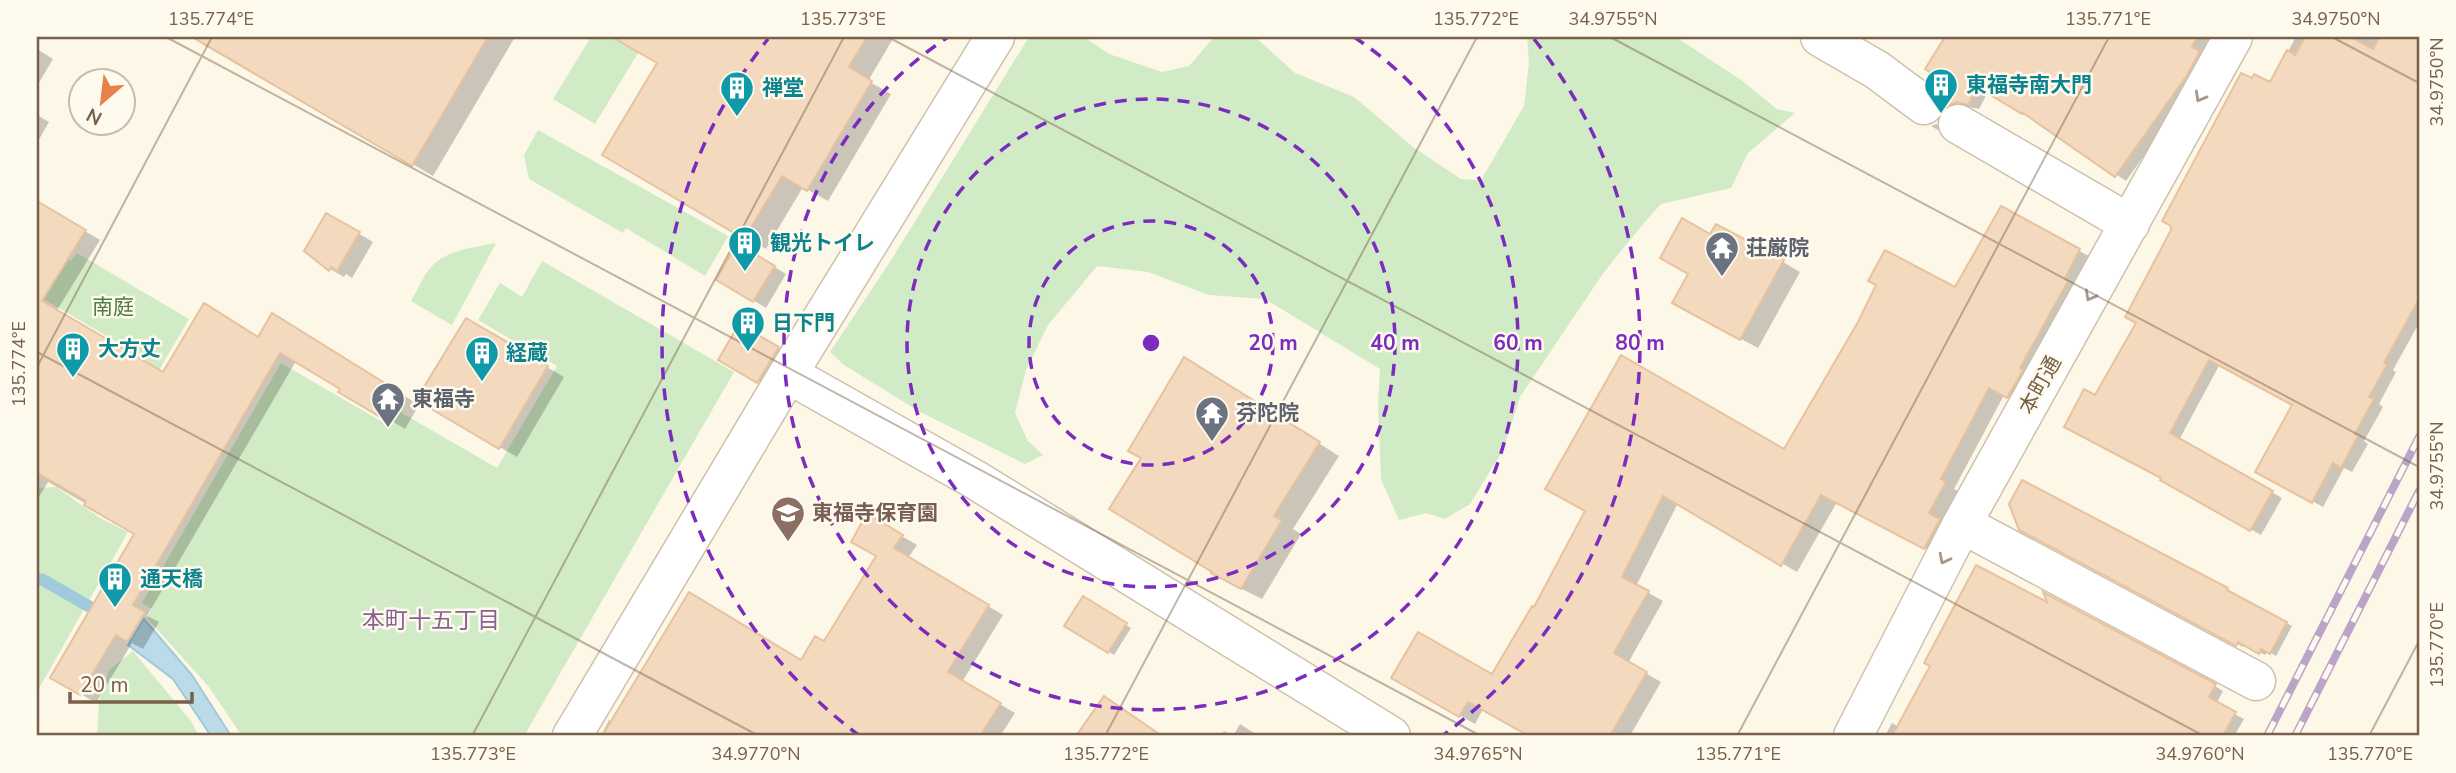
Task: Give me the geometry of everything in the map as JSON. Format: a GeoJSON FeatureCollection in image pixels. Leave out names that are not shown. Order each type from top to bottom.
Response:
{"type":"FeatureCollection","features":[{"type":"Feature","properties":{"kind":"street"},"geometry":{"type":"LineString","coordinates":[[572,736],[788,374],[995,37]]}},
{"type":"Feature","properties":{"kind":"street"},"geometry":{"type":"LineString","coordinates":[[1820,37],[1877,70],[1924,106]]}},
{"type":"Feature","properties":{"kind":"street","name":"本町通"},"geometry":{"type":"LineString","coordinates":[[1853,736],[1962,524],[2233,37]]}},
{"type":"Feature","properties":{"kind":"street"},"geometry":{"type":"LineString","coordinates":[[1958,124],[2130,224]]}},
{"type":"Feature","properties":{"kind":"street"},"geometry":{"type":"LineString","coordinates":[[788,374],[985,486],[1391,736]]}},
{"type":"Feature","properties":{"kind":"street"},"geometry":{"type":"LineString","coordinates":[[1962,524],[2256,681]]}},
{"type":"Feature","properties":{"kind":"green space"},"geometry":{"type":"Polygon","coordinates":[[[591,37],[622,37],[641,48],[595,124],[553,99],[591,37]]]}},
{"type":"Feature","properties":{"kind":"green space"},"geometry":{"type":"Polygon","coordinates":[[[1029,37],[1084,37],[1109,54],[1162,72],[1189,66],[1214,37],[1255,37],[1295,73],[1354,97],[1413,147],[1461,179],[1481,180],[1524,106],[1529,63],[1527,37],[1676,37],[1741,80],[1777,109],[1795,113],[1748,153],[1731,188],[1661,204],[1643,224],[1604,272],[1520,397],[1503,450],[1470,504],[1445,519],[1426,513],[1399,520],[1381,479],[1378,404],[1380,369],[1265,299],[1209,295],[1148,272],[1097,266],[1048,325],[1026,370],[1015,413],[1028,441],[1043,455],[1025,464],[920,412],[844,365],[830,352],[888,265],[1029,37]]]}},
{"type":"Feature","properties":{"kind":"green space"},"geometry":{"type":"Polygon","coordinates":[[[538,130],[728,236],[705,276],[626,228],[623,233],[529,179],[524,155],[538,130]]]}},
{"type":"Feature","properties":{"kind":"green space","name":"南庭"},"geometry":{"type":"Polygon","coordinates":[[[37,241],[71,261],[77,253],[189,319],[155,377],[125,359],[130,350],[37,295],[37,241]]]}},
{"type":"Feature","properties":{"kind":"green space"},"geometry":{"type":"Polygon","coordinates":[[[496,243],[452,325],[411,301],[432,266],[445,256],[496,243]]]}},
{"type":"Feature","properties":{"kind":"green space"},"geometry":{"type":"Polygon","coordinates":[[[542,261],[734,372],[524,736],[242,736],[209,687],[147,618],[152,609],[142,603],[281,363],[391,427],[400,412],[497,468],[557,366],[478,320],[500,283],[522,297],[542,261]]]}},
{"type":"Feature","properties":{"kind":"green space"},"geometry":{"type":"Polygon","coordinates":[[[56,487],[100,518],[128,532],[37,692],[37,488],[56,487]]]}},
{"type":"Feature","properties":{"kind":"green space"},"geometry":{"type":"Polygon","coordinates":[[[133,651],[191,721],[199,736],[97,736],[99,702],[109,670],[133,651]]]}},
{"type":"Feature","properties":{"kind":"water"},"geometry":{"type":"Polygon","coordinates":[[[144,619],[192,675],[231,736],[211,736],[173,679],[128,645],[144,619]]]}},
{"type":"Feature","properties":{"kind":"building"},"geometry":{"type":"Polygon","coordinates":[[[192,37],[488,37],[412,166],[192,37]]]}},
{"type":"Feature","properties":{"kind":"building","name":"禅堂"},"geometry":{"type":"Polygon","coordinates":[[[612,37],[867,37],[849,67],[872,81],[807,191],[782,176],[744,239],[602,155],[657,63],[612,37]]]}},
{"type":"Feature","properties":{"kind":"building"},"geometry":{"type":"Polygon","coordinates":[[[1945,37],[2197,37],[2192,47],[2200,51],[2187,75],[2115,177],[2023,113],[1977,87],[1968,105],[1957,102],[1946,106],[1944,96],[1935,86],[1939,78],[1925,69],[1945,37]]]}},
{"type":"Feature","properties":{"kind":"building"},"geometry":{"type":"Polygon","coordinates":[[[2305,37],[2351,37],[2373,49],[2379,37],[2419,37],[2419,299],[2384,363],[2387,365],[2369,397],[2374,399],[2355,434],[2358,436],[2341,468],[2333,463],[2312,503],[2255,472],[2292,405],[2209,360],[2170,433],[2273,491],[2250,531],[2160,480],[2161,478],[2064,427],[2084,389],[2095,395],[2136,323],[2125,317],[2171,230],[2171,226],[2162,221],[2241,73],[2252,78],[2254,74],[2270,82],[2287,50],[2295,55],[2305,37]]]}},
{"type":"Feature","properties":{"kind":"building"},"geometry":{"type":"Polygon","coordinates":[[[37,201],[86,230],[42,301],[163,372],[204,303],[258,337],[272,313],[404,395],[389,422],[280,353],[133,605],[145,612],[127,642],[116,635],[80,695],[50,678],[134,534],[84,505],[86,501],[37,473],[37,201]]]}},
{"type":"Feature","properties":{"kind":"building"},"geometry":{"type":"Polygon","coordinates":[[[2001,206],[2080,249],[2065,279],[2068,281],[2020,368],[2023,370],[2007,398],[1989,388],[1941,479],[1946,482],[1929,513],[1940,519],[1924,549],[1821,495],[1781,566],[1663,496],[1622,577],[1649,591],[1614,653],[1647,672],[1610,736],[1529,736],[1468,702],[1459,717],[1391,678],[1418,632],[1492,674],[1532,606],[1534,607],[1585,511],[1545,489],[1621,355],[1784,449],[1858,322],[1876,285],[1868,281],[1885,250],[1955,287],[2001,206]]]}},
{"type":"Feature","properties":{"kind":"building"},"geometry":{"type":"Polygon","coordinates":[[[326,213],[360,232],[337,271],[331,267],[329,271],[304,251],[326,213]]]}},
{"type":"Feature","properties":{"kind":"building"},"geometry":{"type":"Polygon","coordinates":[[[1682,218],[1710,234],[1716,224],[1784,260],[1740,340],[1672,303],[1688,274],[1660,258],[1682,218]]]}},
{"type":"Feature","properties":{"kind":"building","name":"観光トイレ"},"geometry":{"type":"Polygon","coordinates":[[[737,243],[775,266],[753,302],[716,280],[737,243]]]}},
{"type":"Feature","properties":{"kind":"building","name":"経蔵"},"geometry":{"type":"Polygon","coordinates":[[[466,318],[548,366],[499,449],[416,400],[466,318]]]}},
{"type":"Feature","properties":{"kind":"building","name":"日下門"},"geometry":{"type":"Polygon","coordinates":[[[739,324],[779,347],[757,383],[718,360],[739,324]]]}},
{"type":"Feature","properties":{"kind":"building"},"geometry":{"type":"Polygon","coordinates":[[[1184,357],[1320,442],[1274,516],[1282,520],[1241,589],[1109,509],[1141,458],[1128,451],[1184,357]]]}},
{"type":"Feature","properties":{"kind":"building"},"geometry":{"type":"Polygon","coordinates":[[[2022,480],[2228,588],[2227,590],[2287,622],[2270,654],[2261,649],[2259,654],[2238,642],[2236,646],[2019,530],[2009,504],[2022,480]]]}},
{"type":"Feature","properties":{"kind":"building"},"geometry":{"type":"Polygon","coordinates":[[[867,513],[903,535],[894,548],[989,605],[948,672],[1001,703],[980,736],[602,736],[689,592],[801,660],[815,636],[824,641],[876,556],[851,542],[867,513]]]}},
{"type":"Feature","properties":{"kind":"building"},"geometry":{"type":"Polygon","coordinates":[[[1976,565],[2047,602],[2043,592],[2216,684],[2209,697],[2236,712],[2223,736],[1892,736],[1930,666],[1924,663],[1976,565]]]}},
{"type":"Feature","properties":{"kind":"building"},"geometry":{"type":"Polygon","coordinates":[[[1083,596],[1127,623],[1108,653],[1064,626],[1083,596]]]}},
{"type":"Feature","properties":{"kind":"building"},"geometry":{"type":"Polygon","coordinates":[[[1104,696],[1162,736],[1076,736],[1104,696]]]}},
{"type":"Feature","properties":{"kind":"waterway"},"geometry":{"type":"LineString","coordinates":[[37,579],[104,615]]}},
{"type":"Feature","properties":{"kind":"railway"},"geometry":{"type":"LineString","coordinates":[[2267,736],[2419,437]]}},
{"type":"Feature","properties":{"kind":"railway"},"geometry":{"type":"LineString","coordinates":[[2295,736],[2419,491]]}},
{"type":"Feature","properties":{"kind":"place","name":"東福寺南大門"},"geometry":{"type":"Point","coordinates":[1941,115]}},
{"type":"Feature","properties":{"kind":"place","name":"禅堂"},"geometry":{"type":"Point","coordinates":[737,118]}},
{"type":"Feature","properties":{"kind":"place","name":"観光トイレ"},"geometry":{"type":"Point","coordinates":[745,273]}},
{"type":"Feature","properties":{"kind":"place","name":"荘厳院"},"geometry":{"type":"Point","coordinates":[1722,278]}},
{"type":"Feature","properties":{"kind":"place","name":"日下門"},"geometry":{"type":"Point","coordinates":[748,353]}},
{"type":"Feature","properties":{"kind":"place","name":"大方丈"},"geometry":{"type":"Point","coordinates":[73,379]}},
{"type":"Feature","properties":{"kind":"place","name":"経蔵"},"geometry":{"type":"Point","coordinates":[482,383]}},
{"type":"Feature","properties":{"kind":"place","name":"東福寺"},"geometry":{"type":"Point","coordinates":[388,429]}},
{"type":"Feature","properties":{"kind":"place","name":"芬陀院"},"geometry":{"type":"Point","coordinates":[1212,443]}},
{"type":"Feature","properties":{"kind":"place","name":"東福寺保育園"},"geometry":{"type":"Point","coordinates":[788,543]}},
{"type":"Feature","properties":{"kind":"place","name":"通天橋"},"geometry":{"type":"Point","coordinates":[115,609]}},
{"type":"Feature","properties":{"kind":"district","name":"本町十五丁目"},"geometry":{"type":"Point","coordinates":[431,620]}}]}
